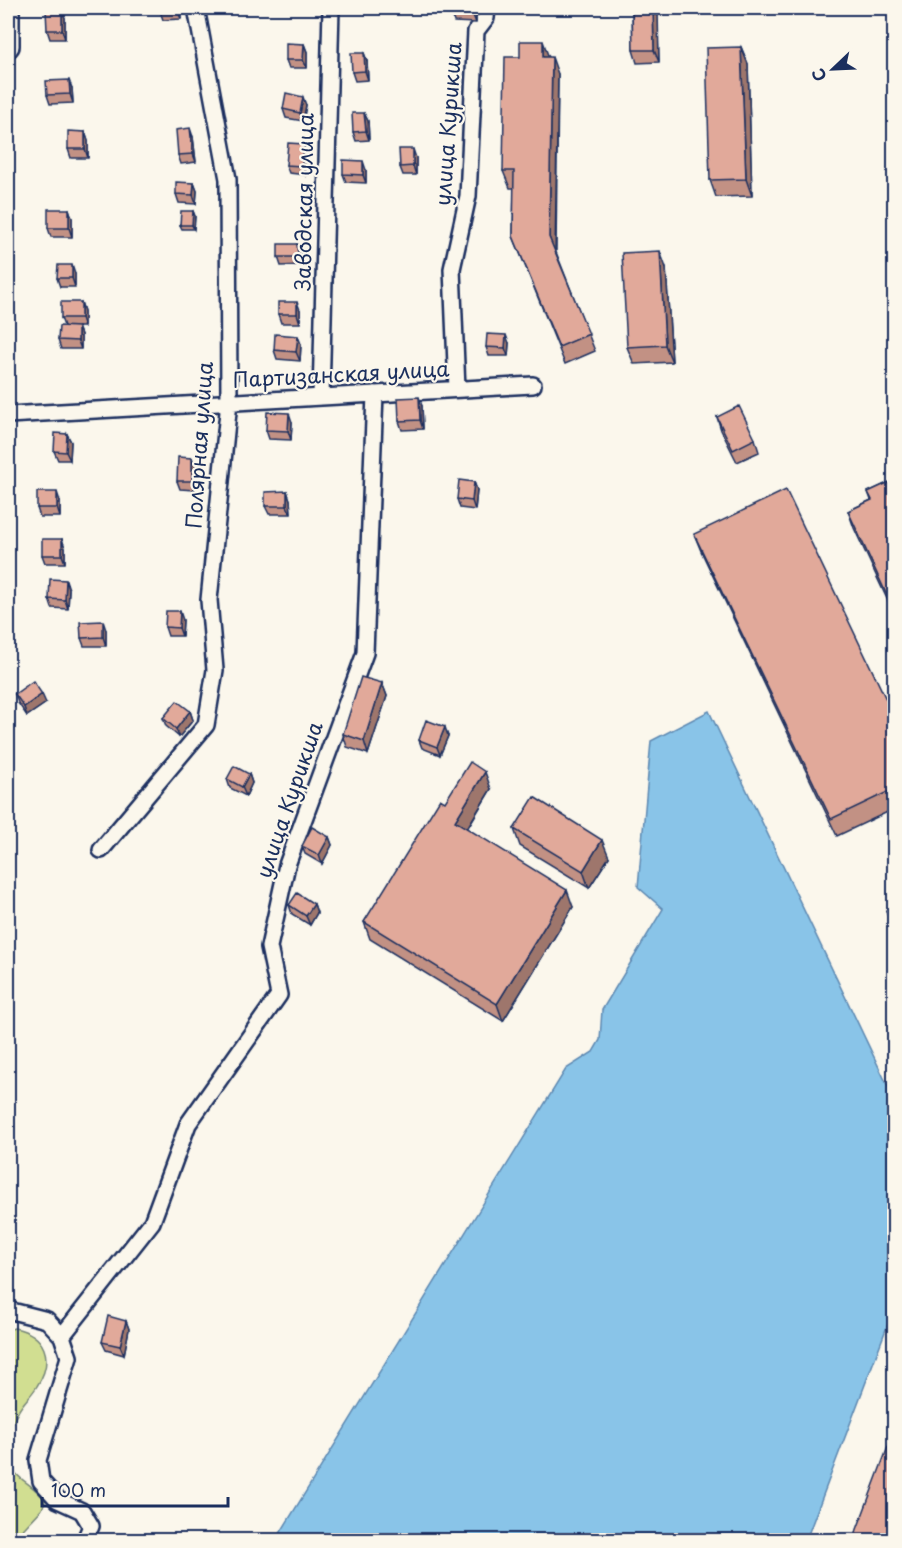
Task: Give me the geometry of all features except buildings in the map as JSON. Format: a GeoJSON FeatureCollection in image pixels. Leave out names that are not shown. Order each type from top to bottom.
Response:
{"type":"FeatureCollection","features":[{"type":"Feature","properties":{"kind":"street"},"geometry":{"type":"LineString","coordinates":[[8,8],[8,46]]}},
{"type":"Feature","properties":{"kind":"street","name":"Полярная улица"},"geometry":{"type":"LineString","coordinates":[[101,850],[206,725],[215,670],[208,600],[229,402],[228,179],[196,8]]}},
{"type":"Feature","properties":{"kind":"street","name":"Заводская улица"},"geometry":{"type":"LineString","coordinates":[[321,397],[331,8]]}},
{"type":"Feature","properties":{"kind":"street","name":"улица Курикша"},"geometry":{"type":"LineString","coordinates":[[457,389],[452,269],[468,196],[476,31],[486,18],[487,8]]}},
{"type":"Feature","properties":{"kind":"street","name":"Партизанская улица"},"geometry":{"type":"LineString","coordinates":[[8,415],[533,385]]}},
{"type":"Feature","properties":{"kind":"street","name":"улица Курикша"},"geometry":{"type":"LineString","coordinates":[[62,1336],[152,1222],[189,1124],[279,995],[269,948],[287,865],[365,653],[375,394]]}},
{"type":"Feature","properties":{"kind":"street"},"geometry":{"type":"LineString","coordinates":[[8,1310],[47,1320],[62,1336],[69,1357],[38,1460],[41,1481],[58,1500],[82,1511],[90,1526],[85,1540]]}},
{"type":"Feature","properties":{"kind":"green space"},"geometry":{"type":"Polygon","coordinates":[[[14,1328],[25,1331],[40,1342],[46,1357],[42,1376],[37,1386],[15,1417],[8,1443],[8,1330],[14,1328]]]}},
{"type":"Feature","properties":{"kind":"green space"},"geometry":{"type":"Polygon","coordinates":[[[8,1456],[18,1476],[45,1501],[42,1509],[13,1540],[8,1540],[8,1456]]]}},
{"type":"Feature","properties":{"kind":"water"},"geometry":{"type":"Polygon","coordinates":[[[709,711],[894,1099],[894,1308],[806,1540],[276,1540],[566,1069],[593,1052],[600,1040],[602,1010],[663,909],[638,887],[651,741],[709,711]]]}}]}
